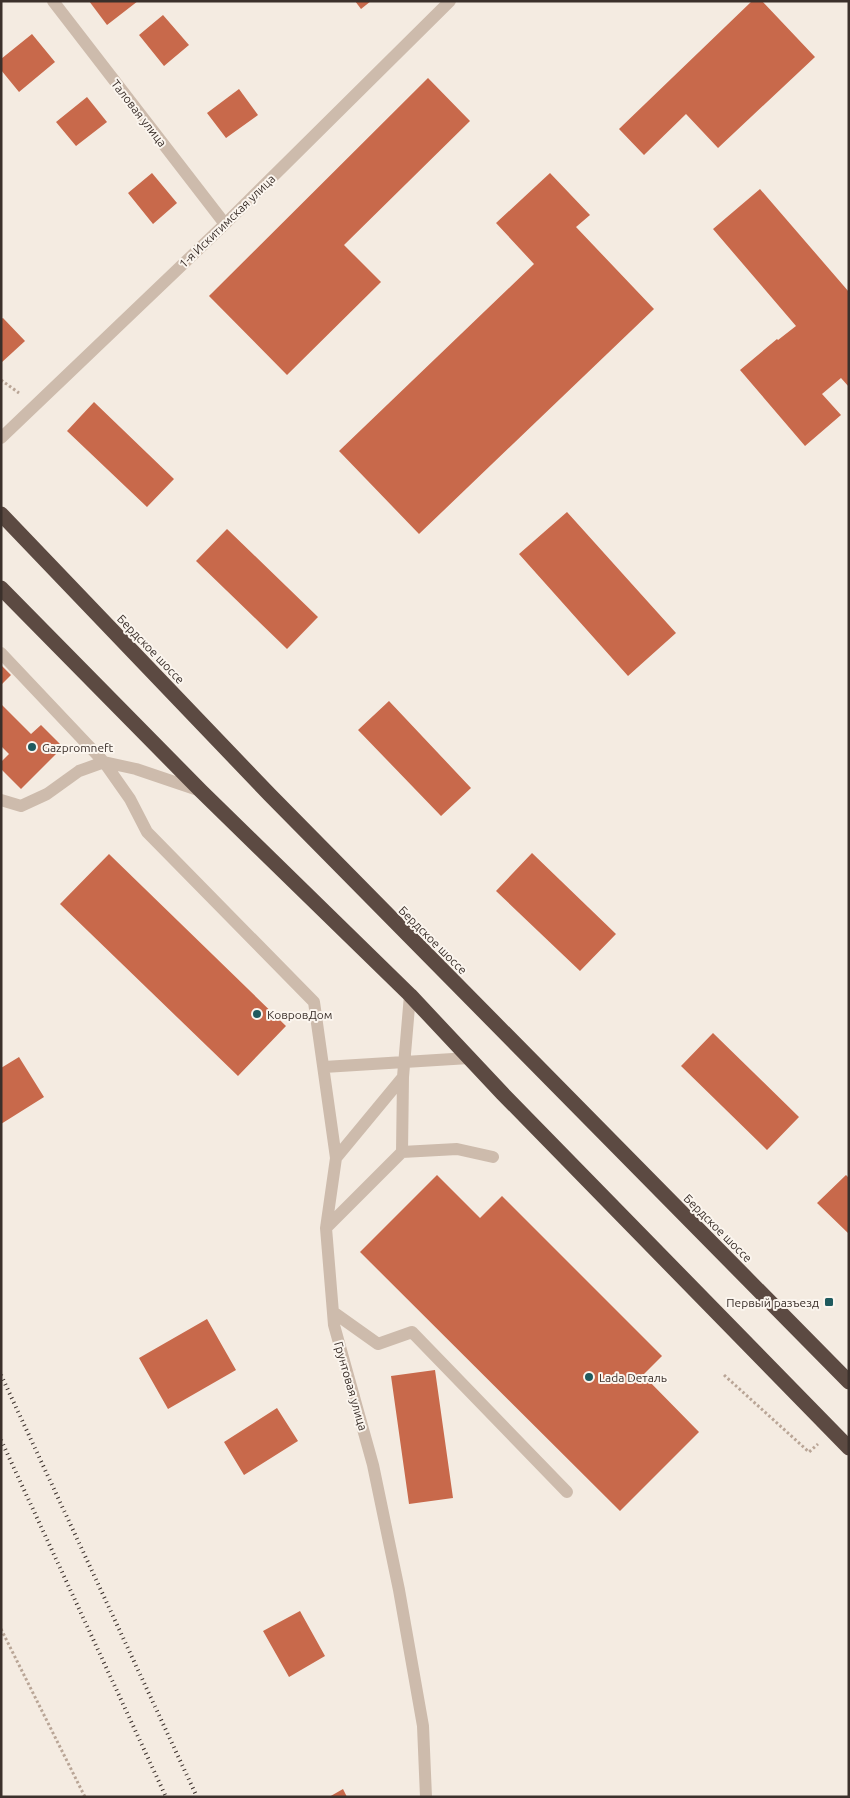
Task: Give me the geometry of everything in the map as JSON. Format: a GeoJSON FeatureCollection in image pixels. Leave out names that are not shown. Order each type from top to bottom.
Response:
{"type":"FeatureCollection","features":[{"type":"Feature","properties":{"kind":"highway","name":"Бердское шоссе"},"geometry":{"type":"LineString","coordinates":[[1,514],[270,795],[849,1382]]}},
{"type":"Feature","properties":{"kind":"highway"},"geometry":{"type":"LineString","coordinates":[[1,588],[201,791],[410,995],[849,1448]]}},
{"type":"Feature","properties":{"kind":"street","name":"Таловая улица"},"geometry":{"type":"LineString","coordinates":[[53,1],[225,224]]}},
{"type":"Feature","properties":{"kind":"street","name":"1-я Искитимская улица"},"geometry":{"type":"LineString","coordinates":[[1,438],[225,224],[450,1]]}},
{"type":"Feature","properties":{"kind":"street","name":"Грунтовая улица"},"geometry":{"type":"LineString","coordinates":[[1,653],[104,762],[130,799],[147,832],[314,1002],[336,1158],[326,1228],[334,1326],[373,1465],[399,1590],[423,1726],[426,1797]]}},
{"type":"Feature","properties":{"kind":"street"},"geometry":{"type":"LineString","coordinates":[[1,800],[22,806],[47,794],[79,772],[104,762],[136,769],[201,791]]}},
{"type":"Feature","properties":{"kind":"street"},"geometry":{"type":"LineString","coordinates":[[402,1152],[403,1077],[410,995]]}},
{"type":"Feature","properties":{"kind":"street"},"geometry":{"type":"LineString","coordinates":[[324,1067],[469,1058]]}},
{"type":"Feature","properties":{"kind":"street"},"geometry":{"type":"LineString","coordinates":[[336,1158],[403,1077]]}},
{"type":"Feature","properties":{"kind":"street"},"geometry":{"type":"LineString","coordinates":[[326,1228],[402,1152],[457,1149],[493,1156]]}},
{"type":"Feature","properties":{"kind":"street"},"geometry":{"type":"LineString","coordinates":[[333,1312],[378,1344],[412,1332],[567,1492]]}},
{"type":"Feature","properties":{"kind":"path"},"geometry":{"type":"LineString","coordinates":[[724,1375],[809,1452],[831,1431]]}},
{"type":"Feature","properties":{"kind":"path"},"geometry":{"type":"LineString","coordinates":[[1,1629],[85,1797]]}},
{"type":"Feature","properties":{"kind":"building"},"geometry":{"type":"Polygon","coordinates":[[[89,1],[138,1],[107,25],[89,1]]]}},
{"type":"Feature","properties":{"kind":"building"},"geometry":{"type":"Polygon","coordinates":[[[355,1],[371,1],[361,9],[355,1]]]}},
{"type":"Feature","properties":{"kind":"building"},"geometry":{"type":"Polygon","coordinates":[[[752,1],[762,1],[815,57],[718,148],[686,114],[644,155],[619,129],[752,1]]]}},
{"type":"Feature","properties":{"kind":"building"},"geometry":{"type":"Polygon","coordinates":[[[163,15],[189,45],[164,66],[139,35],[163,15]]]}},
{"type":"Feature","properties":{"kind":"building"},"geometry":{"type":"Polygon","coordinates":[[[32,34],[55,62],[19,92],[1,70],[1,59],[32,34]]]}},
{"type":"Feature","properties":{"kind":"building"},"geometry":{"type":"Polygon","coordinates":[[[428,78],[470,121],[344,245],[381,282],[287,375],[209,296],[428,78]]]}},
{"type":"Feature","properties":{"kind":"building"},"geometry":{"type":"Polygon","coordinates":[[[239,89],[258,115],[226,138],[207,113],[239,89]]]}},
{"type":"Feature","properties":{"kind":"building"},"geometry":{"type":"Polygon","coordinates":[[[87,97],[107,122],[76,146],[56,122],[87,97]]]}},
{"type":"Feature","properties":{"kind":"building"},"geometry":{"type":"Polygon","coordinates":[[[152,173],[177,203],[153,224],[128,193],[152,173]]]}},
{"type":"Feature","properties":{"kind":"building"},"geometry":{"type":"Polygon","coordinates":[[[550,173],[590,215],[576,227],[654,309],[419,534],[339,451],[534,264],[496,223],[550,173]]]}},
{"type":"Feature","properties":{"kind":"building"},"geometry":{"type":"Polygon","coordinates":[[[760,189],[849,292],[849,387],[841,378],[822,394],[841,415],[805,446],[740,370],[777,339],[796,326],[713,229],[760,189]]]}},
{"type":"Feature","properties":{"kind":"building"},"geometry":{"type":"Polygon","coordinates":[[[3,318],[25,341],[1,363],[1,319],[3,318]]]}},
{"type":"Feature","properties":{"kind":"building"},"geometry":{"type":"Polygon","coordinates":[[[94,402],[174,479],[147,507],[67,431],[94,402]]]}},
{"type":"Feature","properties":{"kind":"building"},"geometry":{"type":"Polygon","coordinates":[[[567,512],[676,633],[628,676],[519,554],[567,512]]]}},
{"type":"Feature","properties":{"kind":"building"},"geometry":{"type":"Polygon","coordinates":[[[227,529],[318,617],[287,649],[196,561],[227,529]]]}},
{"type":"Feature","properties":{"kind":"building"},"geometry":{"type":"Polygon","coordinates":[[[1,665],[11,675],[1,685],[1,665]]]}},
{"type":"Feature","properties":{"kind":"building"},"geometry":{"type":"Polygon","coordinates":[[[389,701],[471,788],[441,816],[358,730],[389,701]]]}},
{"type":"Feature","properties":{"kind":"building","name":"Gazpromneft"},"geometry":{"type":"Polygon","coordinates":[[[1,704],[31,734],[41,725],[63,747],[21,789],[1,769],[1,762],[9,754],[1,746],[1,704]]]}},
{"type":"Feature","properties":{"kind":"building"},"geometry":{"type":"Polygon","coordinates":[[[532,853],[616,934],[580,971],[496,891],[532,853]]]}},
{"type":"Feature","properties":{"kind":"building"},"geometry":{"type":"Polygon","coordinates":[[[109,854],[286,1026],[238,1076],[60,904],[109,854]]]}},
{"type":"Feature","properties":{"kind":"building"},"geometry":{"type":"Polygon","coordinates":[[[713,1033],[799,1117],[767,1150],[681,1066],[713,1033]]]}},
{"type":"Feature","properties":{"kind":"building"},"geometry":{"type":"Polygon","coordinates":[[[19,1057],[44,1097],[1,1124],[1,1068],[19,1057]]]}},
{"type":"Feature","properties":{"kind":"building"},"geometry":{"type":"Polygon","coordinates":[[[437,1175],[480,1218],[502,1196],[662,1356],[643,1375],[699,1432],[620,1511],[360,1252],[437,1175]]]}},
{"type":"Feature","properties":{"kind":"building"},"geometry":{"type":"Polygon","coordinates":[[[846,1175],[849,1178],[849,1234],[817,1203],[846,1175]]]}},
{"type":"Feature","properties":{"kind":"building"},"geometry":{"type":"Polygon","coordinates":[[[207,1319],[236,1370],[168,1409],[139,1358],[207,1319]]]}},
{"type":"Feature","properties":{"kind":"building"},"geometry":{"type":"Polygon","coordinates":[[[435,1370],[453,1498],[409,1504],[391,1376],[435,1370]]]}},
{"type":"Feature","properties":{"kind":"building"},"geometry":{"type":"Polygon","coordinates":[[[277,1408],[298,1441],[244,1475],[224,1442],[277,1408]]]}},
{"type":"Feature","properties":{"kind":"building"},"geometry":{"type":"Polygon","coordinates":[[[300,1611],[325,1656],[289,1677],[263,1631],[300,1611]]]}},
{"type":"Feature","properties":{"kind":"building"},"geometry":{"type":"Polygon","coordinates":[[[343,1789],[347,1797],[329,1797],[343,1789]]]}},
{"type":"Feature","properties":{"kind":"railway"},"geometry":{"type":"LineString","coordinates":[[1,1375],[197,1797]]}},
{"type":"Feature","properties":{"kind":"railway"},"geometry":{"type":"LineString","coordinates":[[1,1440],[166,1797]]}},
{"type":"Feature","properties":{"kind":"place","name":"Gazpromneft"},"geometry":{"type":"Point","coordinates":[32,747]}},
{"type":"Feature","properties":{"kind":"place","name":"КовровДом"},"geometry":{"type":"Point","coordinates":[257,1014]}},
{"type":"Feature","properties":{"kind":"place","name":"Первый разъезд"},"geometry":{"type":"Point","coordinates":[829,1302]}},
{"type":"Feature","properties":{"kind":"place","name":"Lada Dеталь"},"geometry":{"type":"Point","coordinates":[589,1377]}}]}
